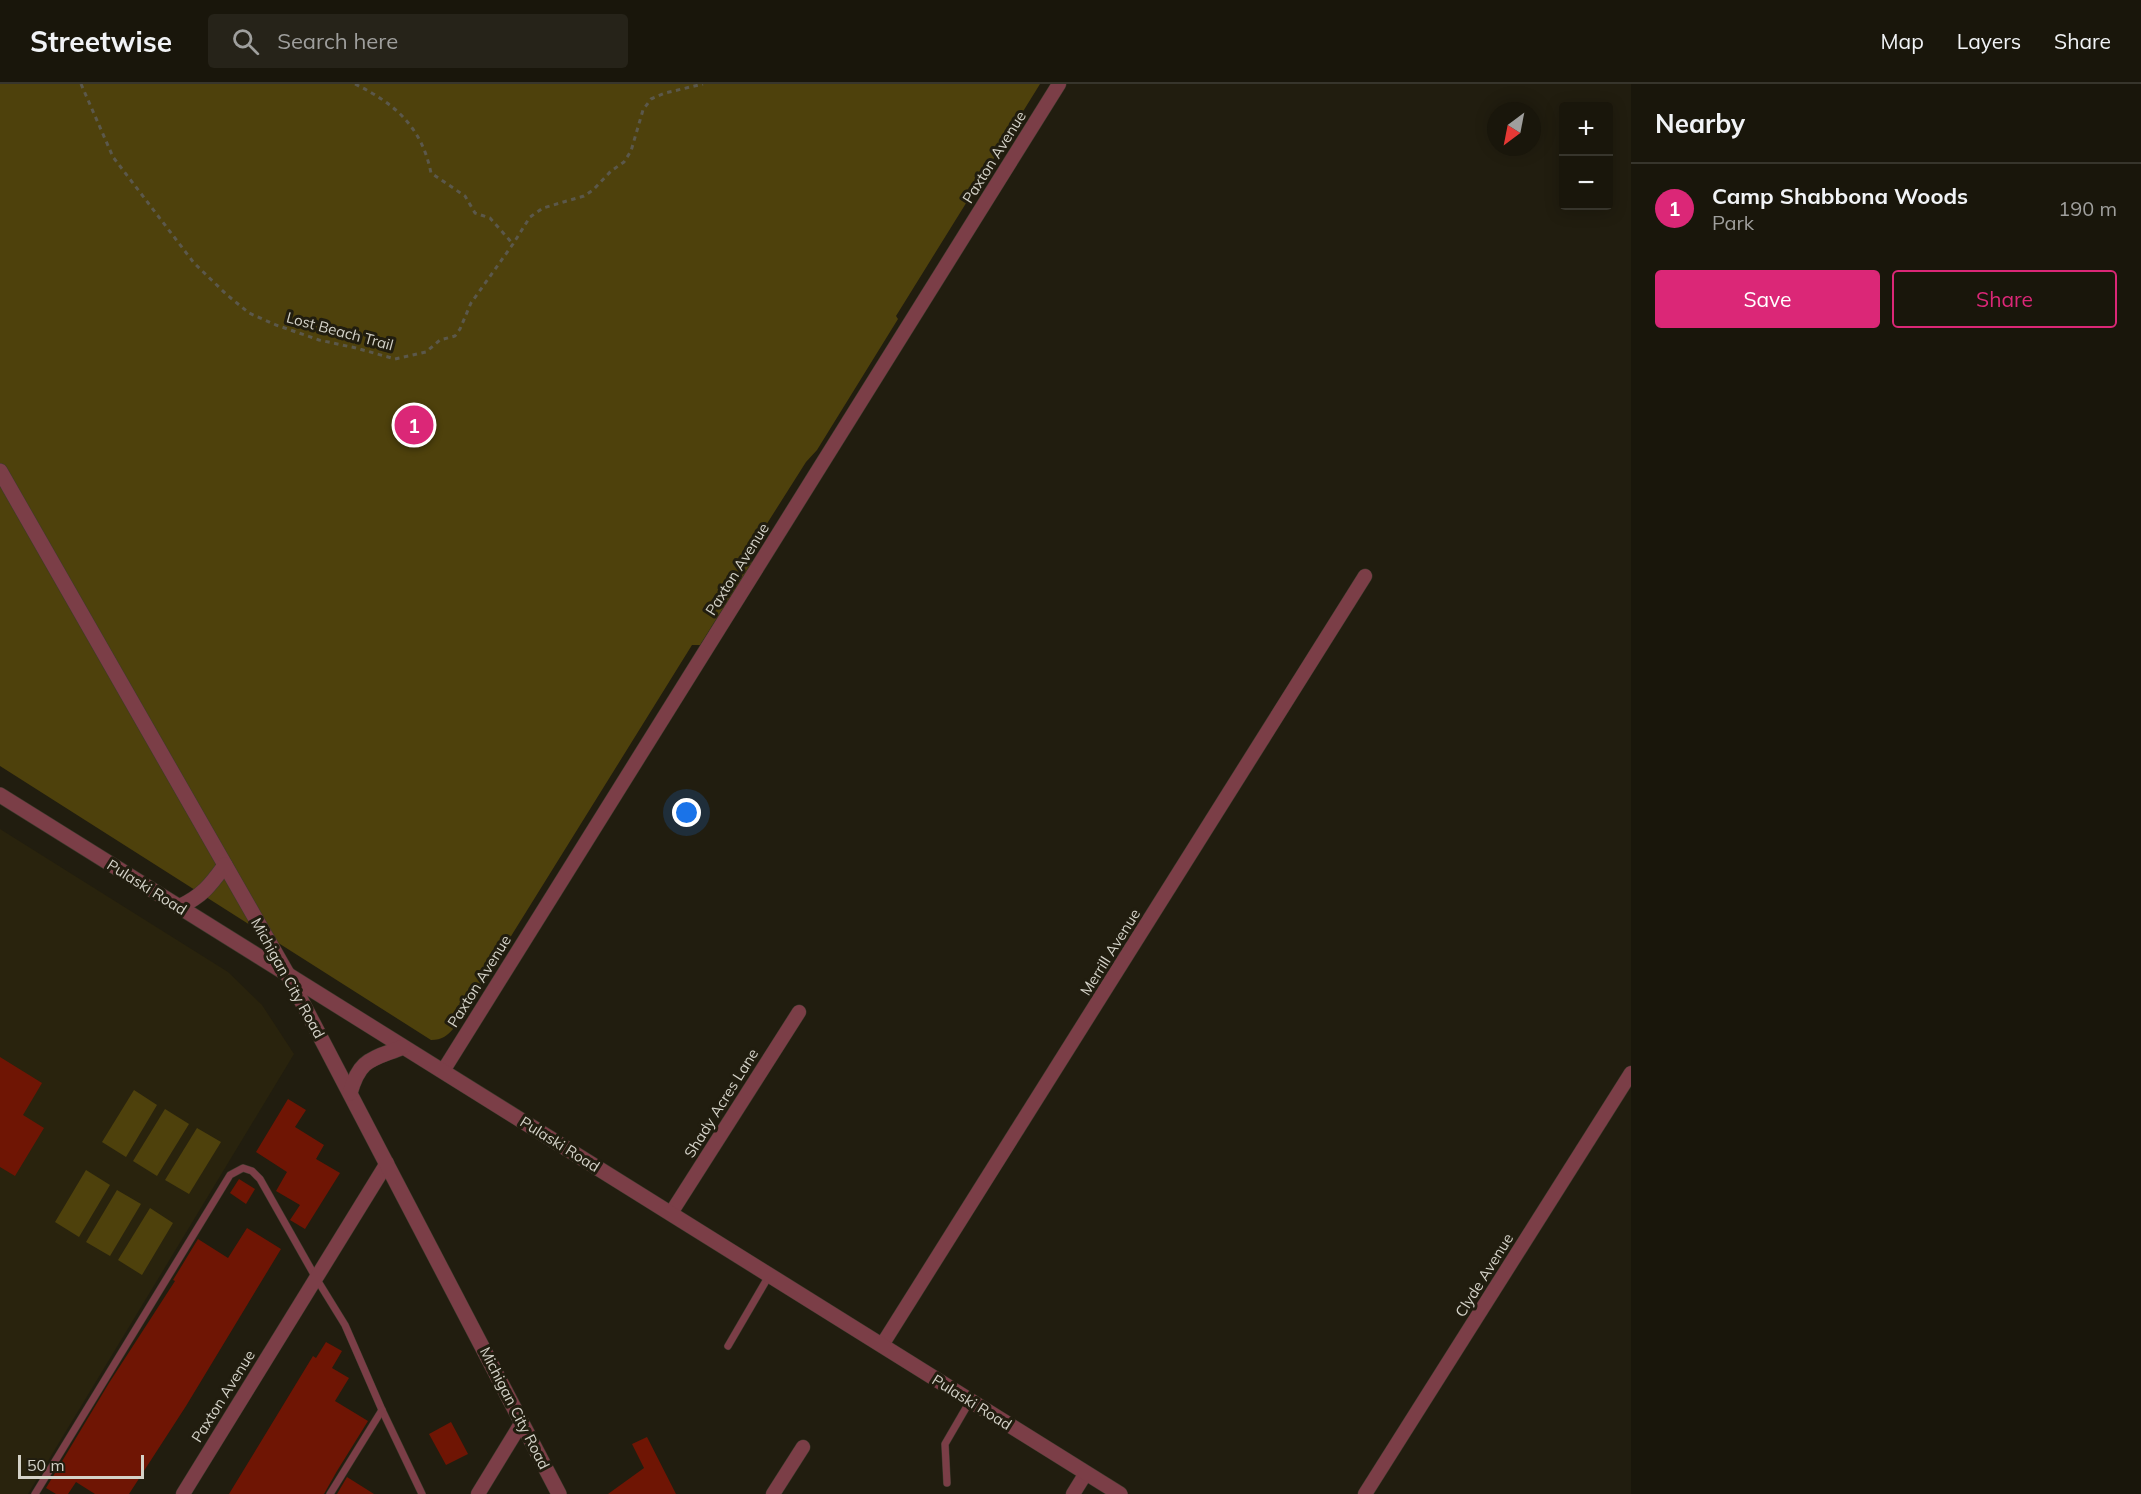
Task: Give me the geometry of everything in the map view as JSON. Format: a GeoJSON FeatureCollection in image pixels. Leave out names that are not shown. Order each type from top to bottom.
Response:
{"type":"FeatureCollection","features":[{"type":"Feature","properties":{"kind":"street","name":"Paxton Avenue"},"geometry":{"type":"LineString","coordinates":[[442,1071],[1059,84]]}},
{"type":"Feature","properties":{"kind":"street","name":"Michigan City Road"},"geometry":{"type":"LineString","coordinates":[[0,471],[290,977],[559,1494]]}},
{"type":"Feature","properties":{"kind":"street","name":"Merrill Avenue"},"geometry":{"type":"LineString","coordinates":[[882,1345],[1365,576]]}},
{"type":"Feature","properties":{"kind":"street","name":"Pulaski Road"},"geometry":{"type":"LineString","coordinates":[[0,795],[1120,1494]]}},
{"type":"Feature","properties":{"kind":"street"},"geometry":{"type":"LineString","coordinates":[[179,907],[197,898],[211,886],[225,865]]}},
{"type":"Feature","properties":{"kind":"street","name":"Shady Acres Lane"},"geometry":{"type":"LineString","coordinates":[[671,1213],[798,1012]]}},
{"type":"Feature","properties":{"kind":"street"},"geometry":{"type":"LineString","coordinates":[[350,1093],[355,1076],[362,1065],[403,1047]]}},
{"type":"Feature","properties":{"kind":"street","name":"Clyde Avenue"},"geometry":{"type":"LineString","coordinates":[[1365,1494],[1631,1073]]}},
{"type":"Feature","properties":{"kind":"street","name":"Paxton Avenue"},"geometry":{"type":"LineString","coordinates":[[183,1494],[387,1163]]}},
{"type":"Feature","properties":{"kind":"street"},"geometry":{"type":"LineString","coordinates":[[478,1494],[522,1422]]}},
{"type":"Feature","properties":{"kind":"street"},"geometry":{"type":"LineString","coordinates":[[773,1494],[802,1447]]}},
{"type":"Feature","properties":{"kind":"street"},"geometry":{"type":"LineString","coordinates":[[1073,1494],[1086,1473]]}},
{"type":"Feature","properties":{"kind":"lane"},"geometry":{"type":"LineString","coordinates":[[35,1494],[230,1175],[243,1168],[252,1171],[260,1179],[345,1325],[422,1494]]}},
{"type":"Feature","properties":{"kind":"lane"},"geometry":{"type":"LineString","coordinates":[[728,1346],[770,1274]]}},
{"type":"Feature","properties":{"kind":"lane"},"geometry":{"type":"LineString","coordinates":[[947,1483],[945,1444],[970,1401]]}},
{"type":"Feature","properties":{"kind":"lane"},"geometry":{"type":"LineString","coordinates":[[330,1494],[382,1410]]}},
{"type":"Feature","properties":{"kind":"path","name":"Lost Beach Trail"},"geometry":{"type":"LineString","coordinates":[[81,84],[113,157],[194,263],[249,313],[320,340],[395,359],[426,352],[440,340],[448,340],[455,336],[471,303],[530,218],[543,208],[584,196],[624,162],[631,151],[643,110],[651,99],[665,93],[703,84]]}},
{"type":"Feature","properties":{"kind":"path"},"geometry":{"type":"LineString","coordinates":[[355,84],[382,98],[402,114],[418,135],[428,157],[431,173],[465,196],[475,213],[490,218],[513,244]]}},
{"type":"Feature","properties":{"kind":"shaded area"},"geometry":{"type":"Polygon","coordinates":[[[0,84],[1040,84],[896,316],[898,319],[817,450],[806,462],[749,552],[752,562],[700,645],[692,645],[454,1028],[441,1038],[431,1040],[0,766],[0,84]]]}},
{"type":"Feature","properties":{"kind":"shaded area"},"geometry":{"type":"Polygon","coordinates":[[[0,829],[228,972],[262,1005],[294,1054],[28,1494],[0,1494],[0,829]]]}},
{"type":"Feature","properties":{"kind":"shaded area"},"geometry":{"type":"Polygon","coordinates":[[[134,1090],[157,1105],[126,1157],[102,1142],[134,1090]]]}},
{"type":"Feature","properties":{"kind":"shaded area"},"geometry":{"type":"Polygon","coordinates":[[[165,1109],[189,1124],[157,1176],[133,1161],[165,1109]]]}},
{"type":"Feature","properties":{"kind":"shaded area"},"geometry":{"type":"Polygon","coordinates":[[[197,1128],[221,1142],[189,1194],[165,1180],[197,1128]]]}},
{"type":"Feature","properties":{"kind":"shaded area"},"geometry":{"type":"Polygon","coordinates":[[[86,1170],[110,1185],[79,1237],[55,1222],[86,1170]]]}},
{"type":"Feature","properties":{"kind":"shaded area"},"geometry":{"type":"Polygon","coordinates":[[[117,1190],[141,1204],[110,1256],[86,1242],[117,1190]]]}},
{"type":"Feature","properties":{"kind":"shaded area"},"geometry":{"type":"Polygon","coordinates":[[[150,1208],[173,1223],[142,1275],[118,1260],[150,1208]]]}},
{"type":"Feature","properties":{"kind":"building"},"geometry":{"type":"Polygon","coordinates":[[[0,1057],[42,1083],[23,1115],[44,1128],[15,1176],[0,1167],[0,1057]]]}},
{"type":"Feature","properties":{"kind":"building"},"geometry":{"type":"Polygon","coordinates":[[[288,1099],[306,1110],[295,1127],[324,1145],[316,1159],[340,1173],[305,1229],[290,1220],[300,1205],[276,1191],[287,1172],[256,1152],[288,1099]]]}},
{"type":"Feature","properties":{"kind":"building"},"geometry":{"type":"Polygon","coordinates":[[[239,1179],[255,1189],[246,1204],[230,1193],[239,1179]]]}},
{"type":"Feature","properties":{"kind":"building"},"geometry":{"type":"Polygon","coordinates":[[[247,1228],[281,1249],[186,1406],[129,1494],[95,1494],[76,1482],[68,1494],[56,1494],[46,1488],[109,1383],[175,1281],[173,1280],[198,1239],[228,1258],[247,1228]]]}},
{"type":"Feature","properties":{"kind":"building"},"geometry":{"type":"Polygon","coordinates":[[[326,1342],[342,1351],[332,1368],[349,1378],[335,1401],[368,1421],[324,1494],[229,1494],[313,1356],[316,1358],[326,1342]]]}},
{"type":"Feature","properties":{"kind":"building"},"geometry":{"type":"Polygon","coordinates":[[[451,1422],[468,1454],[446,1465],[429,1434],[451,1422]]]}},
{"type":"Feature","properties":{"kind":"building"},"geometry":{"type":"Polygon","coordinates":[[[647,1437],[676,1494],[608,1494],[644,1468],[632,1444],[647,1437]]]}},
{"type":"Feature","properties":{"kind":"building"},"geometry":{"type":"Polygon","coordinates":[[[347,1477],[374,1494],[337,1494],[347,1477]]]}},
{"type":"Feature","properties":{"kind":"place","name":"Camp Shabbona Woods"},"geometry":{"type":"Point","coordinates":[414,425]}}]}
